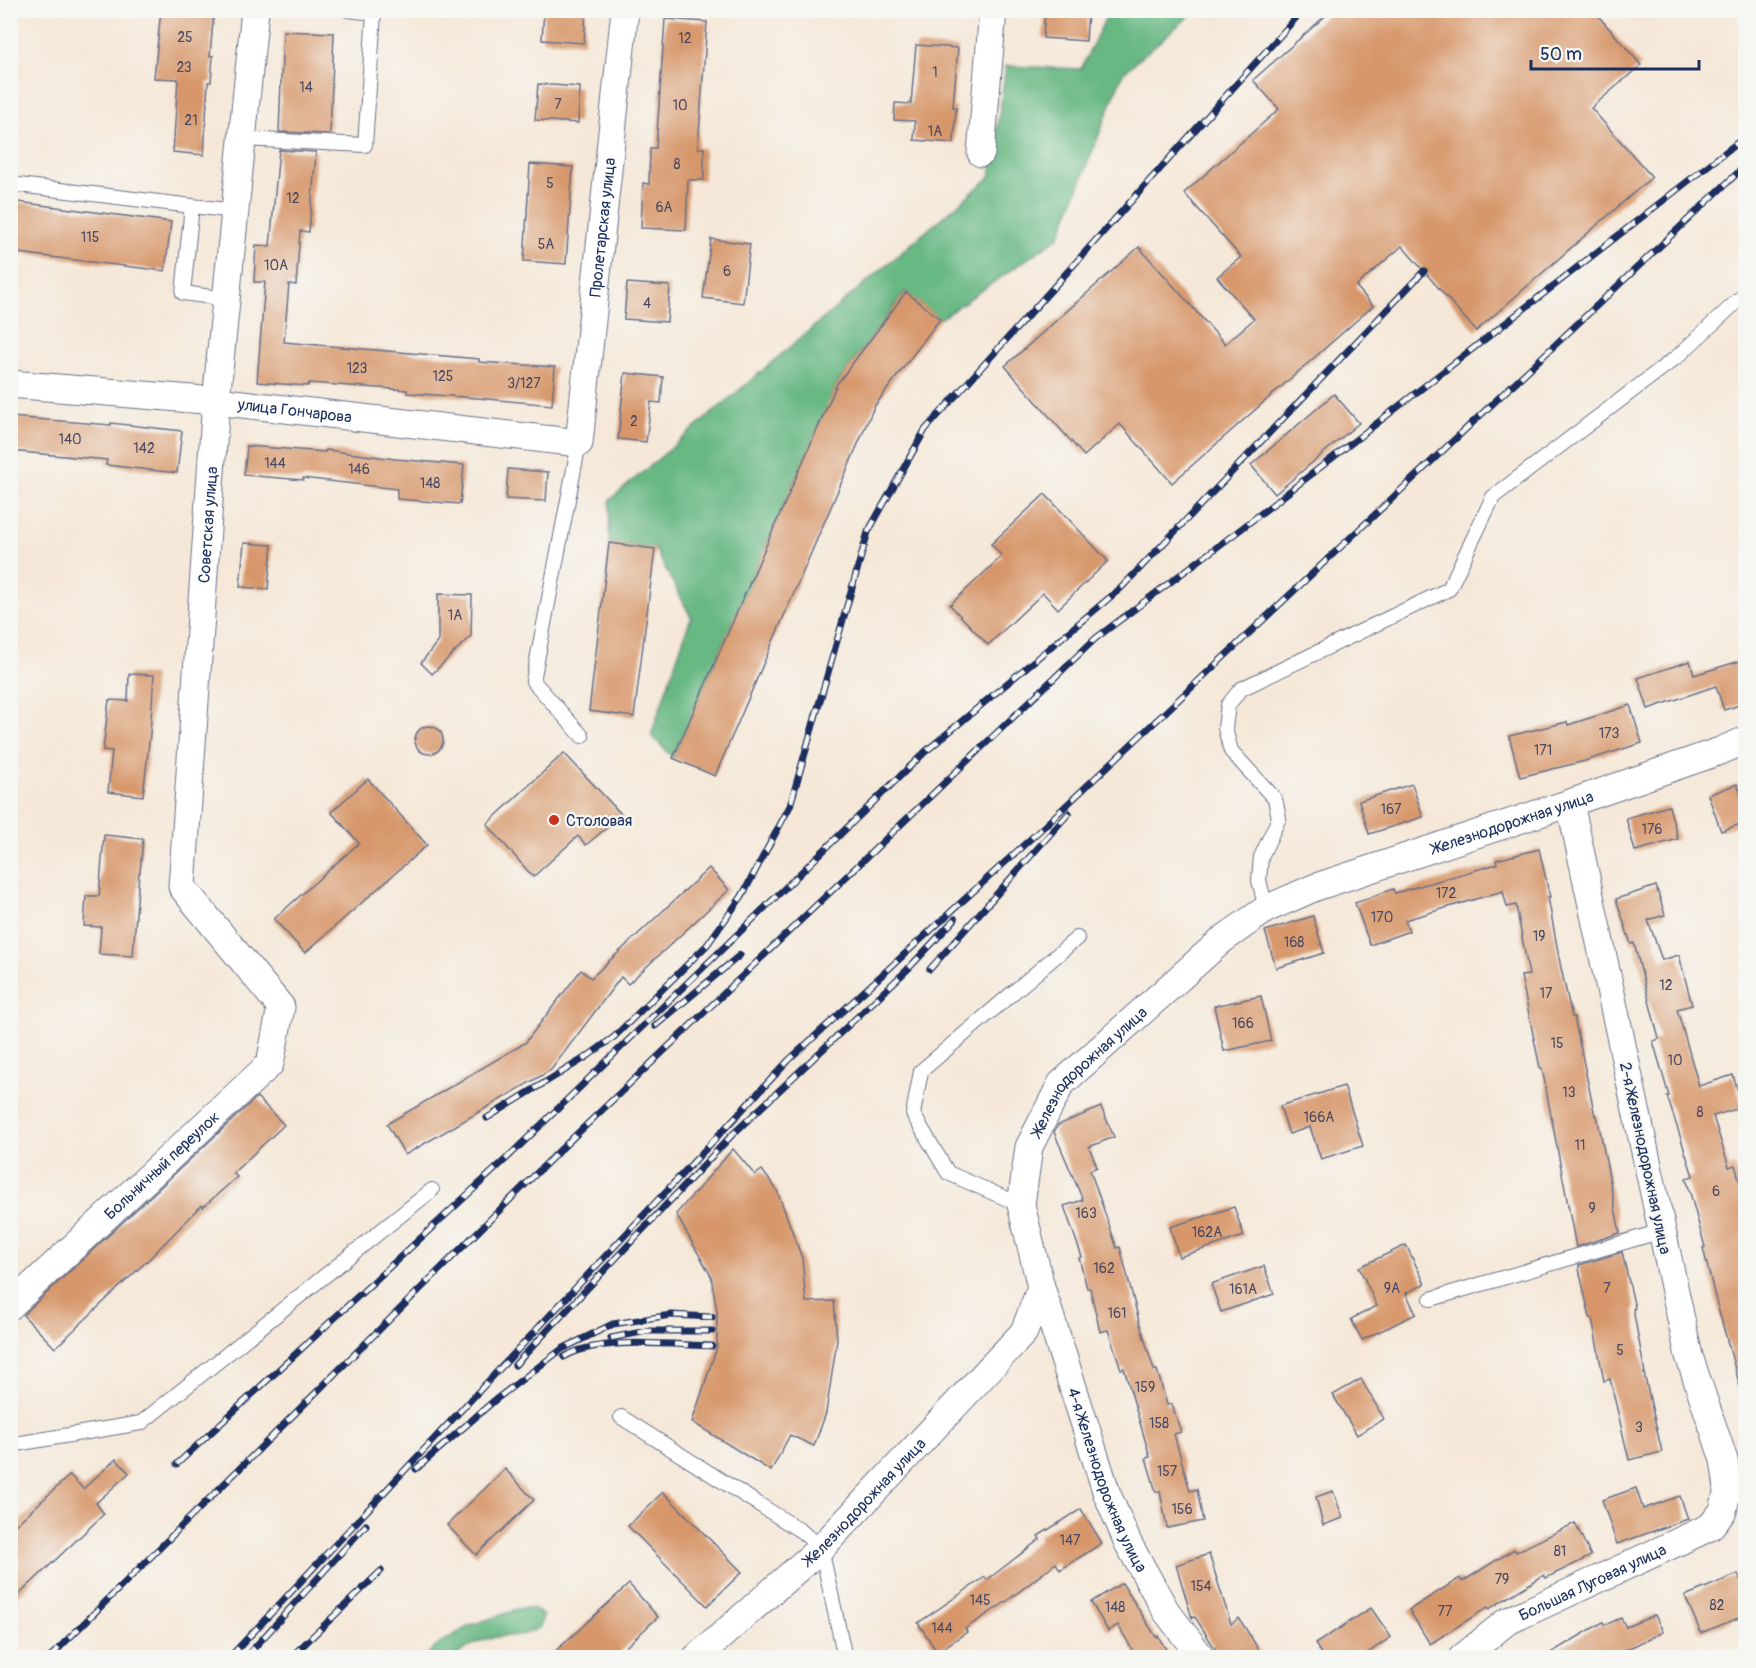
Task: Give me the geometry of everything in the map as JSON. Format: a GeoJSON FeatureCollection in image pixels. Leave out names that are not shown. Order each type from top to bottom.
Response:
{"type":"FeatureCollection","features":[{"type":"Feature","properties":{"kind":"street","name":"Советская улица"},"geometry":{"type":"LineString","coordinates":[[255,10],[216,400],[182,887],[281,1007]]}},
{"type":"Feature","properties":{"kind":"street","name":"Пролетарская улица"},"geometry":{"type":"LineString","coordinates":[[579,443],[625,10]]}},
{"type":"Feature","properties":{"kind":"street"},"geometry":{"type":"LineString","coordinates":[[981,153],[993,10]]}},
{"type":"Feature","properties":{"kind":"street","name":"улица Гончарова"},"geometry":{"type":"LineString","coordinates":[[10,384],[216,400],[579,443]]}},
{"type":"Feature","properties":{"kind":"street","name":"Железнодорожная улица"},"geometry":{"type":"LineString","coordinates":[[696,1658],[821,1548],[1024,1332],[1041,1287],[1021,1205],[1029,1147],[1061,1084],[1222,940],[1266,909],[1316,887],[1570,803],[1746,740]]}},
{"type":"Feature","properties":{"kind":"street","name":"2-я Железнодорожная улица"},"geometry":{"type":"LineString","coordinates":[[1570,803],[1689,1356],[1724,1460],[1728,1488],[1723,1511]]}},
{"type":"Feature","properties":{"kind":"street","name":"Больничный переулок"},"geometry":{"type":"LineString","coordinates":[[10,1306],[270,1064],[281,1007]]}},
{"type":"Feature","properties":{"kind":"street","name":"4-я Железнодорожная улица"},"geometry":{"type":"LineString","coordinates":[[1041,1287],[1111,1504],[1128,1543],[1166,1611],[1202,1658]]}},
{"type":"Feature","properties":{"kind":"street","name":"Большая Луговая улица"},"geometry":{"type":"LineString","coordinates":[[1462,1658],[1506,1622],[1710,1527],[1723,1511]]}},
{"type":"Feature","properties":{"kind":"lane"},"geometry":{"type":"LineString","coordinates":[[243,138],[365,145],[374,13],[348,10]]}},
{"type":"Feature","properties":{"kind":"lane"},"geometry":{"type":"LineString","coordinates":[[10,184],[235,211]]}},
{"type":"Feature","properties":{"kind":"lane"},"geometry":{"type":"LineString","coordinates":[[192,206],[183,293],[226,299]]}},
{"type":"Feature","properties":{"kind":"lane"},"geometry":{"type":"LineString","coordinates":[[1266,909],[1259,880],[1262,857],[1279,818],[1275,799],[1231,751],[1225,728],[1228,705],[1241,689],[1449,589],[1493,497],[1678,356],[1746,293]]}},
{"type":"Feature","properties":{"kind":"lane"},"geometry":{"type":"LineString","coordinates":[[579,443],[533,681],[582,735]]}},
{"type":"Feature","properties":{"kind":"lane"},"geometry":{"type":"LineString","coordinates":[[1021,1205],[948,1173],[913,1114],[921,1071],[1077,939]]}},
{"type":"Feature","properties":{"kind":"lane"},"geometry":{"type":"LineString","coordinates":[[10,1445],[141,1423],[432,1190]]}},
{"type":"Feature","properties":{"kind":"lane"},"geometry":{"type":"LineString","coordinates":[[1431,1299],[1662,1231]]}},
{"type":"Feature","properties":{"kind":"lane"},"geometry":{"type":"LineString","coordinates":[[621,1417],[801,1531],[821,1548],[844,1658]]}},
{"type":"Feature","properties":{"kind":"green space"},"geometry":{"type":"Polygon","coordinates":[[[1109,11],[1195,11],[1123,73],[1059,237],[940,319],[905,292],[837,384],[673,758],[651,735],[691,617],[655,549],[609,543],[610,500],[990,177],[1006,66],[1081,69],[1109,11]]]}},
{"type":"Feature","properties":{"kind":"green space"},"geometry":{"type":"Polygon","coordinates":[[[521,1608],[532,1608],[543,1615],[540,1627],[526,1634],[480,1641],[455,1657],[424,1657],[441,1643],[469,1626],[521,1608]]]}},
{"type":"Feature","properties":{"kind":"building"},"geometry":{"type":"Polygon","coordinates":[[[161,10],[214,10],[210,56],[213,56],[211,82],[208,82],[204,155],[173,152],[178,79],[154,78],[161,10]]]}},
{"type":"Feature","properties":{"kind":"building"},"geometry":{"type":"Polygon","coordinates":[[[544,10],[586,10],[584,43],[542,40],[544,10]]]}},
{"type":"Feature","properties":{"kind":"building"},"geometry":{"type":"Polygon","coordinates":[[[1045,10],[1088,10],[1086,41],[1043,38],[1045,10]]]}},
{"type":"Feature","properties":{"kind":"building"},"geometry":{"type":"Polygon","coordinates":[[[1332,10],[1593,10],[1641,65],[1591,108],[1652,177],[1476,331],[1402,246],[1356,286],[1373,306],[1172,483],[1120,424],[1084,456],[1005,366],[1139,247],[1225,344],[1254,319],[1217,277],[1241,257],[1184,193],[1279,109],[1253,80],[1332,10]]]}},
{"type":"Feature","properties":{"kind":"building"},"geometry":{"type":"Polygon","coordinates":[[[665,19],[707,22],[698,148],[704,148],[704,180],[688,180],[686,230],[641,228],[643,183],[649,184],[650,148],[656,148],[665,19]]]}},
{"type":"Feature","properties":{"kind":"building"},"geometry":{"type":"Polygon","coordinates":[[[283,31],[334,33],[330,134],[279,132],[283,31]]]}},
{"type":"Feature","properties":{"kind":"building"},"geometry":{"type":"Polygon","coordinates":[[[916,45],[958,48],[953,107],[956,107],[954,143],[914,140],[915,121],[894,120],[895,103],[911,104],[916,45]]]}},
{"type":"Feature","properties":{"kind":"building"},"geometry":{"type":"Polygon","coordinates":[[[538,84],[580,87],[578,123],[535,120],[538,84]]]}},
{"type":"Feature","properties":{"kind":"building"},"geometry":{"type":"Polygon","coordinates":[[[279,150],[316,152],[309,232],[300,231],[296,285],[289,284],[284,342],[479,359],[479,362],[555,367],[552,405],[407,393],[407,390],[257,382],[265,282],[254,282],[256,245],[270,246],[279,150]]]}},
{"type":"Feature","properties":{"kind":"building"},"geometry":{"type":"Polygon","coordinates":[[[530,164],[573,167],[566,264],[524,261],[530,164]]]}},
{"type":"Feature","properties":{"kind":"building"},"geometry":{"type":"Polygon","coordinates":[[[10,201],[171,222],[165,271],[10,252],[10,201]]]}},
{"type":"Feature","properties":{"kind":"building"},"geometry":{"type":"Polygon","coordinates":[[[711,239],[750,244],[743,303],[703,298],[711,239]]]}},
{"type":"Feature","properties":{"kind":"building"},"geometry":{"type":"Polygon","coordinates":[[[627,283],[670,286],[667,322],[624,319],[627,283]]]}},
{"type":"Feature","properties":{"kind":"building"},"geometry":{"type":"Polygon","coordinates":[[[906,292],[940,319],[874,407],[715,776],[673,758],[837,384],[906,292]]]}},
{"type":"Feature","properties":{"kind":"building"},"geometry":{"type":"Polygon","coordinates":[[[625,373],[663,377],[661,403],[651,402],[646,442],[618,439],[625,373]]]}},
{"type":"Feature","properties":{"kind":"building"},"geometry":{"type":"Polygon","coordinates":[[[1334,394],[1359,423],[1275,494],[1251,465],[1334,394]]]}},
{"type":"Feature","properties":{"kind":"building"},"geometry":{"type":"Polygon","coordinates":[[[10,417],[111,425],[111,423],[182,431],[177,473],[106,465],[107,460],[10,451],[10,417]]]}},
{"type":"Feature","properties":{"kind":"building"},"geometry":{"type":"Polygon","coordinates":[[[247,446],[325,452],[326,450],[464,465],[460,504],[397,499],[397,489],[303,478],[303,480],[244,475],[247,446]]]}},
{"type":"Feature","properties":{"kind":"building"},"geometry":{"type":"Polygon","coordinates":[[[508,469],[548,472],[546,501],[506,499],[508,469]]]}},
{"type":"Feature","properties":{"kind":"building"},"geometry":{"type":"Polygon","coordinates":[[[1045,494],[1108,561],[1058,609],[1043,593],[988,645],[950,605],[1002,556],[991,544],[1045,494]]]}},
{"type":"Feature","properties":{"kind":"building"},"geometry":{"type":"Polygon","coordinates":[[[244,543],[272,545],[268,589],[240,587],[244,543]]]}},
{"type":"Feature","properties":{"kind":"building"},"geometry":{"type":"Polygon","coordinates":[[[609,543],[655,549],[634,717],[589,711],[609,543]]]}},
{"type":"Feature","properties":{"kind":"building"},"geometry":{"type":"Polygon","coordinates":[[[438,594],[472,595],[471,636],[432,674],[421,663],[438,641],[438,594]]]}},
{"type":"Feature","properties":{"kind":"building"},"geometry":{"type":"Polygon","coordinates":[[[1746,659],[1746,703],[1724,710],[1716,686],[1648,709],[1638,678],[1690,661],[1694,675],[1746,659]]]}},
{"type":"Feature","properties":{"kind":"building"},"geometry":{"type":"Polygon","coordinates":[[[129,674],[154,675],[143,796],[108,792],[112,751],[103,750],[109,700],[128,701],[129,674]]]}},
{"type":"Feature","properties":{"kind":"building"},"geometry":{"type":"Polygon","coordinates":[[[1630,705],[1642,743],[1585,761],[1520,777],[1509,736],[1567,722],[1568,725],[1630,705]]]}},
{"type":"Feature","properties":{"kind":"building"},"geometry":{"type":"Polygon","coordinates":[[[429,726],[439,730],[443,740],[439,750],[429,754],[419,750],[415,740],[419,730],[429,726]]]}},
{"type":"Feature","properties":{"kind":"building","name":"Столовая"},"geometry":{"type":"Polygon","coordinates":[[[564,753],[622,815],[586,845],[578,836],[533,877],[487,824],[564,753]]]}},
{"type":"Feature","properties":{"kind":"building"},"geometry":{"type":"Polygon","coordinates":[[[368,779],[427,845],[305,953],[274,919],[359,843],[331,812],[368,779]]]}},
{"type":"Feature","properties":{"kind":"building"},"geometry":{"type":"Polygon","coordinates":[[[1412,784],[1423,817],[1369,834],[1359,801],[1412,784]]]}},
{"type":"Feature","properties":{"kind":"building"},"geometry":{"type":"Polygon","coordinates":[[[1737,784],[1746,807],[1746,822],[1721,831],[1708,795],[1737,784]]]}},
{"type":"Feature","properties":{"kind":"building"},"geometry":{"type":"Polygon","coordinates":[[[1669,806],[1678,839],[1635,851],[1626,818],[1669,806]]]}},
{"type":"Feature","properties":{"kind":"building"},"geometry":{"type":"Polygon","coordinates":[[[104,835],[143,839],[133,956],[99,954],[101,927],[84,926],[86,896],[99,896],[104,835]]]}},
{"type":"Feature","properties":{"kind":"building"},"geometry":{"type":"Polygon","coordinates":[[[1539,849],[1550,897],[1548,897],[1561,968],[1595,1116],[1597,1115],[1620,1233],[1576,1247],[1542,1068],[1540,1068],[1521,976],[1529,975],[1516,905],[1507,907],[1503,891],[1405,920],[1409,931],[1370,945],[1355,903],[1393,889],[1395,893],[1497,864],[1496,860],[1539,849]]]}},
{"type":"Feature","properties":{"kind":"building"},"geometry":{"type":"Polygon","coordinates":[[[709,868],[729,890],[628,984],[621,977],[551,1070],[405,1155],[387,1124],[525,1043],[581,970],[591,978],[709,868]]]}},
{"type":"Feature","properties":{"kind":"building"},"geometry":{"type":"Polygon","coordinates":[[[1656,886],[1665,915],[1648,920],[1662,960],[1679,955],[1692,1005],[1677,1009],[1699,1086],[1733,1075],[1743,1107],[1713,1116],[1729,1167],[1735,1165],[1746,1204],[1746,1386],[1740,1387],[1715,1297],[1703,1248],[1705,1247],[1686,1178],[1693,1176],[1667,1096],[1669,1096],[1653,1041],[1659,1039],[1634,943],[1631,944],[1616,899],[1656,886]]]}},
{"type":"Feature","properties":{"kind":"building"},"geometry":{"type":"Polygon","coordinates":[[[1313,916],[1324,953],[1276,968],[1265,931],[1313,916]]]}},
{"type":"Feature","properties":{"kind":"building"},"geometry":{"type":"Polygon","coordinates":[[[1261,996],[1271,1041],[1224,1051],[1214,1006],[1261,996]]]}},
{"type":"Feature","properties":{"kind":"building"},"geometry":{"type":"Polygon","coordinates":[[[1344,1086],[1363,1146],[1321,1159],[1310,1127],[1289,1134],[1280,1106],[1344,1086]]]}},
{"type":"Feature","properties":{"kind":"building"},"geometry":{"type":"Polygon","coordinates":[[[257,1097],[284,1125],[233,1173],[237,1177],[203,1207],[202,1205],[55,1348],[23,1315],[257,1097]]]}},
{"type":"Feature","properties":{"kind":"building"},"geometry":{"type":"Polygon","coordinates":[[[1101,1107],[1114,1137],[1089,1147],[1097,1167],[1090,1170],[1117,1248],[1120,1247],[1154,1370],[1157,1370],[1167,1405],[1172,1404],[1181,1432],[1174,1434],[1190,1491],[1197,1489],[1203,1521],[1167,1528],[1160,1491],[1156,1492],[1146,1458],[1150,1457],[1124,1368],[1121,1369],[1108,1330],[1100,1332],[1090,1288],[1087,1288],[1079,1258],[1082,1257],[1064,1206],[1083,1200],[1054,1132],[1058,1125],[1101,1107]]]}},
{"type":"Feature","properties":{"kind":"building"},"geometry":{"type":"Polygon","coordinates":[[[733,1149],[755,1175],[762,1170],[777,1190],[802,1258],[806,1302],[834,1301],[837,1340],[826,1413],[814,1446],[790,1435],[771,1471],[692,1422],[717,1347],[717,1312],[711,1276],[676,1214],[733,1149]]]}},
{"type":"Feature","properties":{"kind":"building"},"geometry":{"type":"Polygon","coordinates":[[[1234,1207],[1244,1236],[1179,1257],[1170,1227],[1234,1207]]]}},
{"type":"Feature","properties":{"kind":"building"},"geometry":{"type":"Polygon","coordinates":[[[1406,1245],[1425,1284],[1406,1293],[1416,1314],[1362,1340],[1351,1319],[1377,1306],[1359,1267],[1406,1245]]]}},
{"type":"Feature","properties":{"kind":"building"},"geometry":{"type":"Polygon","coordinates":[[[1622,1252],[1635,1308],[1633,1309],[1644,1373],[1662,1452],[1629,1460],[1610,1379],[1604,1381],[1592,1318],[1590,1318],[1579,1269],[1579,1265],[1622,1252]]]}},
{"type":"Feature","properties":{"kind":"building"},"geometry":{"type":"Polygon","coordinates":[[[1264,1266],[1274,1294],[1221,1312],[1211,1284],[1264,1266]]]}},
{"type":"Feature","properties":{"kind":"building"},"geometry":{"type":"Polygon","coordinates":[[[1361,1379],[1384,1419],[1357,1435],[1333,1395],[1361,1379]]]}},
{"type":"Feature","properties":{"kind":"building"},"geometry":{"type":"Polygon","coordinates":[[[116,1459],[129,1473],[96,1503],[104,1514],[10,1603],[10,1530],[70,1475],[83,1489],[116,1459]]]}},
{"type":"Feature","properties":{"kind":"building"},"geometry":{"type":"Polygon","coordinates":[[[505,1469],[534,1500],[476,1555],[447,1525],[505,1469]]]}},
{"type":"Feature","properties":{"kind":"building"},"geometry":{"type":"Polygon","coordinates":[[[1636,1488],[1643,1509],[1680,1496],[1688,1519],[1617,1544],[1602,1500],[1636,1488]]]}},
{"type":"Feature","properties":{"kind":"building"},"geometry":{"type":"Polygon","coordinates":[[[1333,1491],[1343,1518],[1323,1525],[1316,1497],[1333,1491]]]}},
{"type":"Feature","properties":{"kind":"building"},"geometry":{"type":"Polygon","coordinates":[[[663,1492],[742,1572],[707,1606],[628,1526],[663,1492]]]}},
{"type":"Feature","properties":{"kind":"building"},"geometry":{"type":"Polygon","coordinates":[[[1081,1509],[1102,1543],[1060,1570],[1056,1563],[1007,1601],[965,1629],[967,1632],[937,1652],[918,1623],[985,1577],[987,1580],[1040,1539],[1038,1536],[1081,1509]]]}},
{"type":"Feature","properties":{"kind":"building"},"geometry":{"type":"Polygon","coordinates":[[[1575,1523],[1591,1556],[1546,1578],[1544,1575],[1430,1644],[1409,1610],[1460,1578],[1462,1582],[1514,1549],[1516,1552],[1575,1523]]]}},
{"type":"Feature","properties":{"kind":"building"},"geometry":{"type":"Polygon","coordinates":[[[1209,1554],[1231,1624],[1239,1618],[1264,1658],[1221,1658],[1195,1617],[1192,1618],[1176,1565],[1209,1554]]]}},
{"type":"Feature","properties":{"kind":"building"},"geometry":{"type":"Polygon","coordinates":[[[1738,1574],[1746,1592],[1746,1615],[1701,1633],[1685,1596],[1738,1574]]]}},
{"type":"Feature","properties":{"kind":"building"},"geometry":{"type":"Polygon","coordinates":[[[1122,1583],[1171,1658],[1137,1658],[1118,1625],[1108,1631],[1091,1602],[1122,1583]]]}},
{"type":"Feature","properties":{"kind":"building"},"geometry":{"type":"Polygon","coordinates":[[[629,1584],[658,1617],[614,1658],[548,1658],[629,1584]]]}},
{"type":"Feature","properties":{"kind":"building"},"geometry":{"type":"Polygon","coordinates":[[[1371,1608],[1391,1637],[1360,1658],[1324,1658],[1315,1644],[1371,1608]]]}},
{"type":"Feature","properties":{"kind":"building"},"geometry":{"type":"Polygon","coordinates":[[[1655,1615],[1663,1632],[1621,1652],[1624,1658],[1542,1658],[1603,1622],[1605,1625],[1621,1618],[1626,1627],[1655,1615]]]}},
{"type":"Feature","properties":{"kind":"railway"},"geometry":{"type":"LineString","coordinates":[[487,1118],[588,1056],[614,1037],[707,945],[742,896],[790,806],[868,532],[925,430],[1303,10]]}},
{"type":"Feature","properties":{"kind":"railway"},"geometry":{"type":"LineString","coordinates":[[49,1658],[557,1153],[1096,638],[1241,529],[1746,136]]}},
{"type":"Feature","properties":{"kind":"railway"},"geometry":{"type":"LineString","coordinates":[[229,1658],[789,1060],[1038,832],[1746,165]]}},
{"type":"Feature","properties":{"kind":"railway"},"geometry":{"type":"LineString","coordinates":[[177,1464],[506,1159],[925,752],[1121,588],[1424,271]]}},
{"type":"Feature","properties":{"kind":"railway"},"geometry":{"type":"LineString","coordinates":[[930,969],[1069,813]]}},
{"type":"Feature","properties":{"kind":"railway"},"geometry":{"type":"LineString","coordinates":[[515,1365],[732,1135],[907,970],[955,919]]}},
{"type":"Feature","properties":{"kind":"railway"},"geometry":{"type":"LineString","coordinates":[[655,1026],[740,955]]}},
{"type":"Feature","properties":{"kind":"railway"},"geometry":{"type":"LineString","coordinates":[[416,1469],[495,1400],[562,1349],[613,1324],[671,1315],[712,1317]]}},
{"type":"Feature","properties":{"kind":"railway"},"geometry":{"type":"LineString","coordinates":[[611,1338],[647,1331],[712,1331]]}},
{"type":"Feature","properties":{"kind":"railway"},"geometry":{"type":"LineString","coordinates":[[564,1357],[579,1350],[615,1344],[712,1346]]}},
{"type":"Feature","properties":{"kind":"railway"},"geometry":{"type":"LineString","coordinates":[[245,1658],[366,1525]]}},
{"type":"Feature","properties":{"kind":"railway"},"geometry":{"type":"LineString","coordinates":[[290,1658],[381,1571]]}},
{"type":"Feature","properties":{"kind":"place","name":"Столовая"},"geometry":{"type":"Point","coordinates":[554,820]}}]}
